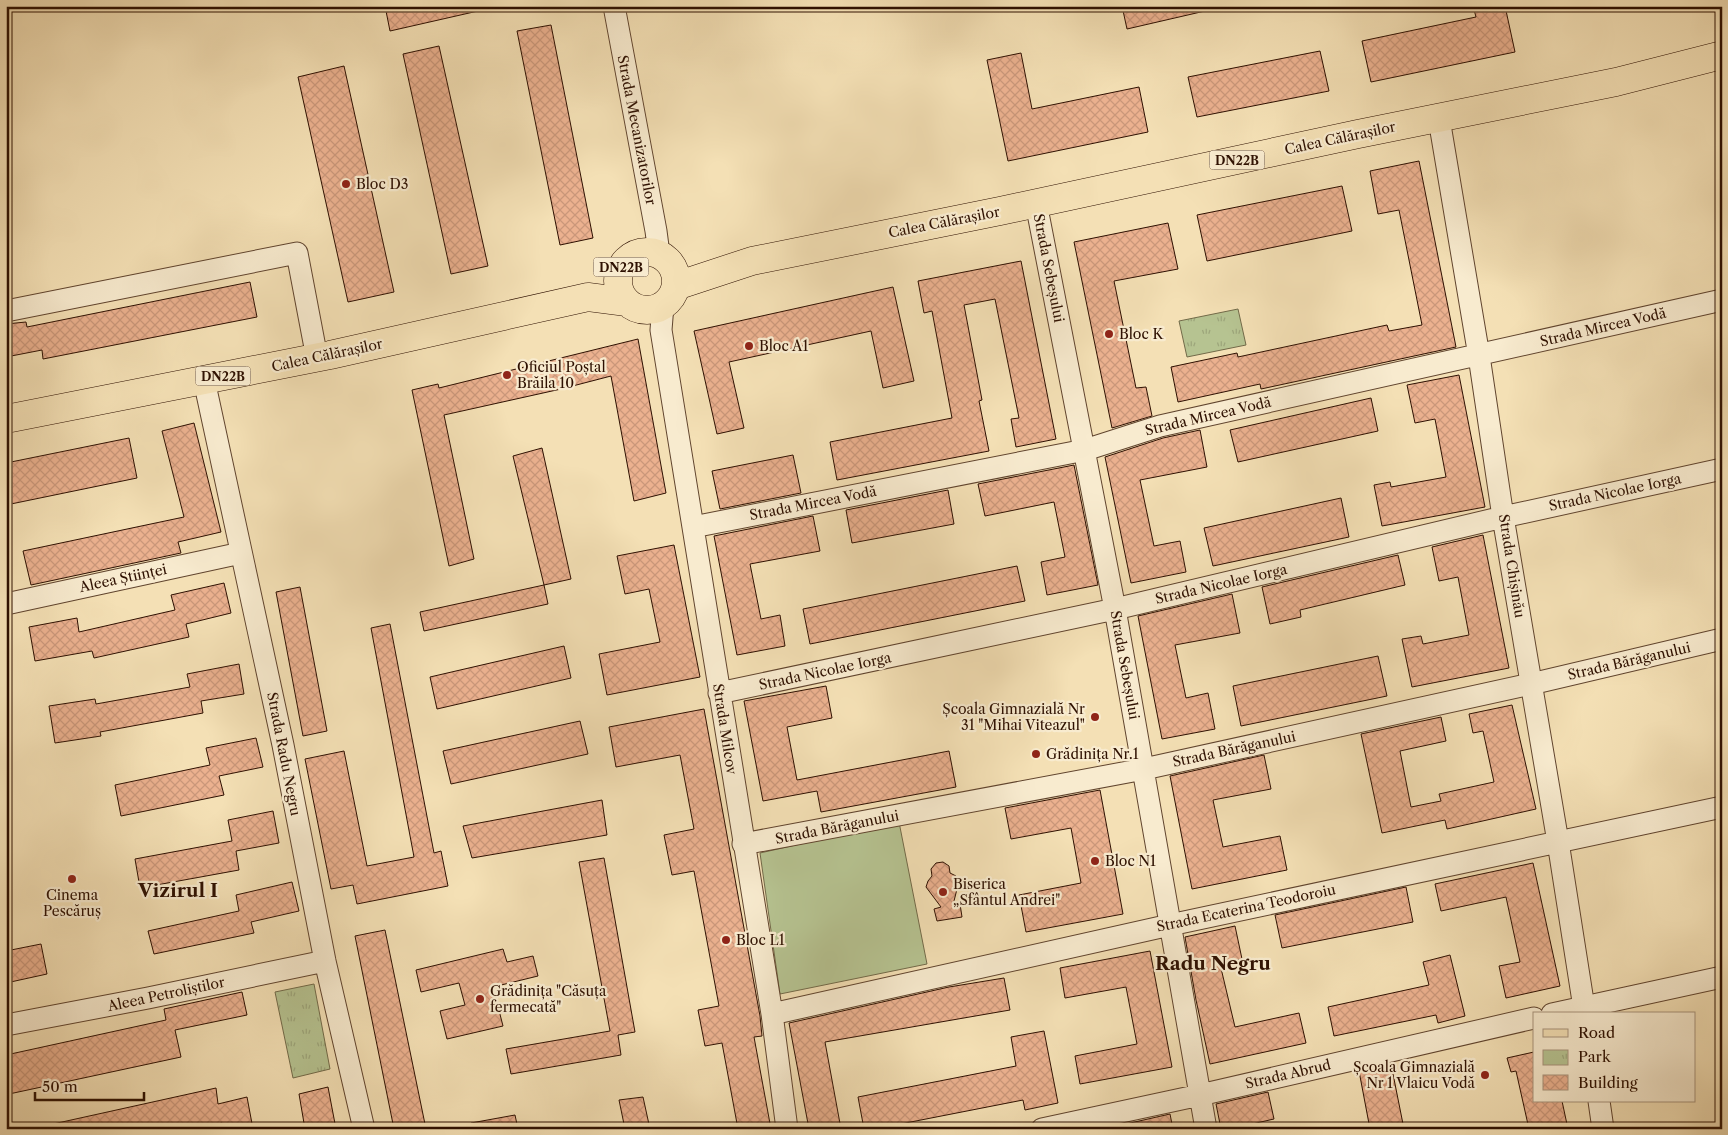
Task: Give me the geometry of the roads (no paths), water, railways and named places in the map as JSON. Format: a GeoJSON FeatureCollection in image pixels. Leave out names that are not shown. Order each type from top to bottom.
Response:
{"type":"FeatureCollection","features":[{"type":"Feature","properties":{"kind":"main road","name":"Calea Călărașilor"},"geometry":{"type":"LineString","coordinates":[[6,419],[317,358],[588,298],[657,292],[752,261],[1616,82],[1722,55]]}},
{"type":"Feature","properties":{"kind":"main road","name":"DN22B"},"geometry":{"type":"LineString","coordinates":[[652,252],[657,292],[618,288],[619,271],[628,258],[635,254],[652,252]]}},
{"type":"Feature","properties":{"kind":"main road","name":"Calea Călărașilor"},"geometry":{"type":"LineString","coordinates":[[588,298],[619,271]]}},
{"type":"Feature","properties":{"kind":"street","name":"Strada Mecanizatorilor"},"geometry":{"type":"LineString","coordinates":[[614,6],[655,221],[657,292]]}},
{"type":"Feature","properties":{"kind":"street","name":"Strada Chișinău"},"geometry":{"type":"LineString","coordinates":[[1438,119],[1479,356],[1585,1010]]}},
{"type":"Feature","properties":{"kind":"street","name":"Strada Sebeșului"},"geometry":{"type":"LineString","coordinates":[[1036,203],[1115,609],[1206,1129]]}},
{"type":"Feature","properties":{"kind":"street"},"geometry":{"type":"LineString","coordinates":[[6,311],[297,253],[317,358]]}},
{"type":"Feature","properties":{"kind":"street","name":"Strada Milcov"},"geometry":{"type":"LineString","coordinates":[[657,292],[743,844],[772,1014],[787,1129]]}},
{"type":"Feature","properties":{"kind":"street","name":"Strada Mircea Vodă"},"geometry":{"type":"LineString","coordinates":[[694,527],[1085,450],[1160,426],[1722,300]]}},
{"type":"Feature","properties":{"kind":"street","name":"Strada Radu Negru"},"geometry":{"type":"LineString","coordinates":[[204,380],[283,745],[325,961],[364,1129]]}},
{"type":"Feature","properties":{"kind":"street","name":"Strada Nicolae Iorga"},"geometry":{"type":"LineString","coordinates":[[719,693],[1115,609],[1504,517],[1722,469]]}},
{"type":"Feature","properties":{"kind":"street","name":"Aleea Științei"},"geometry":{"type":"LineString","coordinates":[[6,604],[240,553]]}},
{"type":"Feature","properties":{"kind":"street","name":"Strada Bărăganului"},"geometry":{"type":"LineString","coordinates":[[743,844],[1144,769],[1531,684],[1722,639]]}},
{"type":"Feature","properties":{"kind":"street","name":"Strada Ecaterina Teodoroiu"},"geometry":{"type":"LineString","coordinates":[[772,1014],[1170,925],[1722,807]]}},
{"type":"Feature","properties":{"kind":"street","name":"Aleea Petroliștilor"},"geometry":{"type":"LineString","coordinates":[[6,1025],[325,961]]}},
{"type":"Feature","properties":{"kind":"street"},"geometry":{"type":"LineString","coordinates":[[1568,1012],[1585,1010],[1722,977]]}},
{"type":"Feature","properties":{"kind":"street","name":"Strada Abrud"},"geometry":{"type":"LineString","coordinates":[[1042,1129],[1200,1095],[1533,1018]]}},
{"type":"Feature","properties":{"kind":"street"},"geometry":{"type":"LineString","coordinates":[[1599,1102],[1604,1129]]}},
{"type":"Feature","properties":{"kind":"place","name":"Bloc D3"},"geometry":{"type":"Point","coordinates":[346,184]}},
{"type":"Feature","properties":{"kind":"place","name":"Bloc K"},"geometry":{"type":"Point","coordinates":[1109,334]}},
{"type":"Feature","properties":{"kind":"place","name":"Bloc A1"},"geometry":{"type":"Point","coordinates":[749,346]}},
{"type":"Feature","properties":{"kind":"place","name":"Oficiul Poștal Brăila 10"},"geometry":{"type":"Point","coordinates":[507,375]}},
{"type":"Feature","properties":{"kind":"place","name":"Școala Gimnazială Nr 31 \"Mihai Viteazul\""},"geometry":{"type":"Point","coordinates":[1095,717]}},
{"type":"Feature","properties":{"kind":"place","name":"Grădinița Nr.1"},"geometry":{"type":"Point","coordinates":[1036,754]}},
{"type":"Feature","properties":{"kind":"place","name":"Bloc N1"},"geometry":{"type":"Point","coordinates":[1095,861]}},
{"type":"Feature","properties":{"kind":"place","name":"Cinema Pescăruș"},"geometry":{"type":"Point","coordinates":[72,879]}},
{"type":"Feature","properties":{"kind":"place","name":"Biserica „Sfântul Andrei\""},"geometry":{"type":"Point","coordinates":[943,892]}},
{"type":"Feature","properties":{"kind":"place","name":"Bloc L1"},"geometry":{"type":"Point","coordinates":[726,940]}},
{"type":"Feature","properties":{"kind":"place","name":"Grădinița \"Căsuța fermecată\""},"geometry":{"type":"Point","coordinates":[480,999]}},
{"type":"Feature","properties":{"kind":"place","name":"Școala Gimnazială Nr 1 Vlaicu Vodă"},"geometry":{"type":"Point","coordinates":[1485,1075]}},
{"type":"Feature","properties":{"kind":"district","name":"Vizirul I"},"geometry":{"type":"Point","coordinates":[178,890]}},
{"type":"Feature","properties":{"kind":"district","name":"Radu Negru"},"geometry":{"type":"Point","coordinates":[1213,963]}}]}
